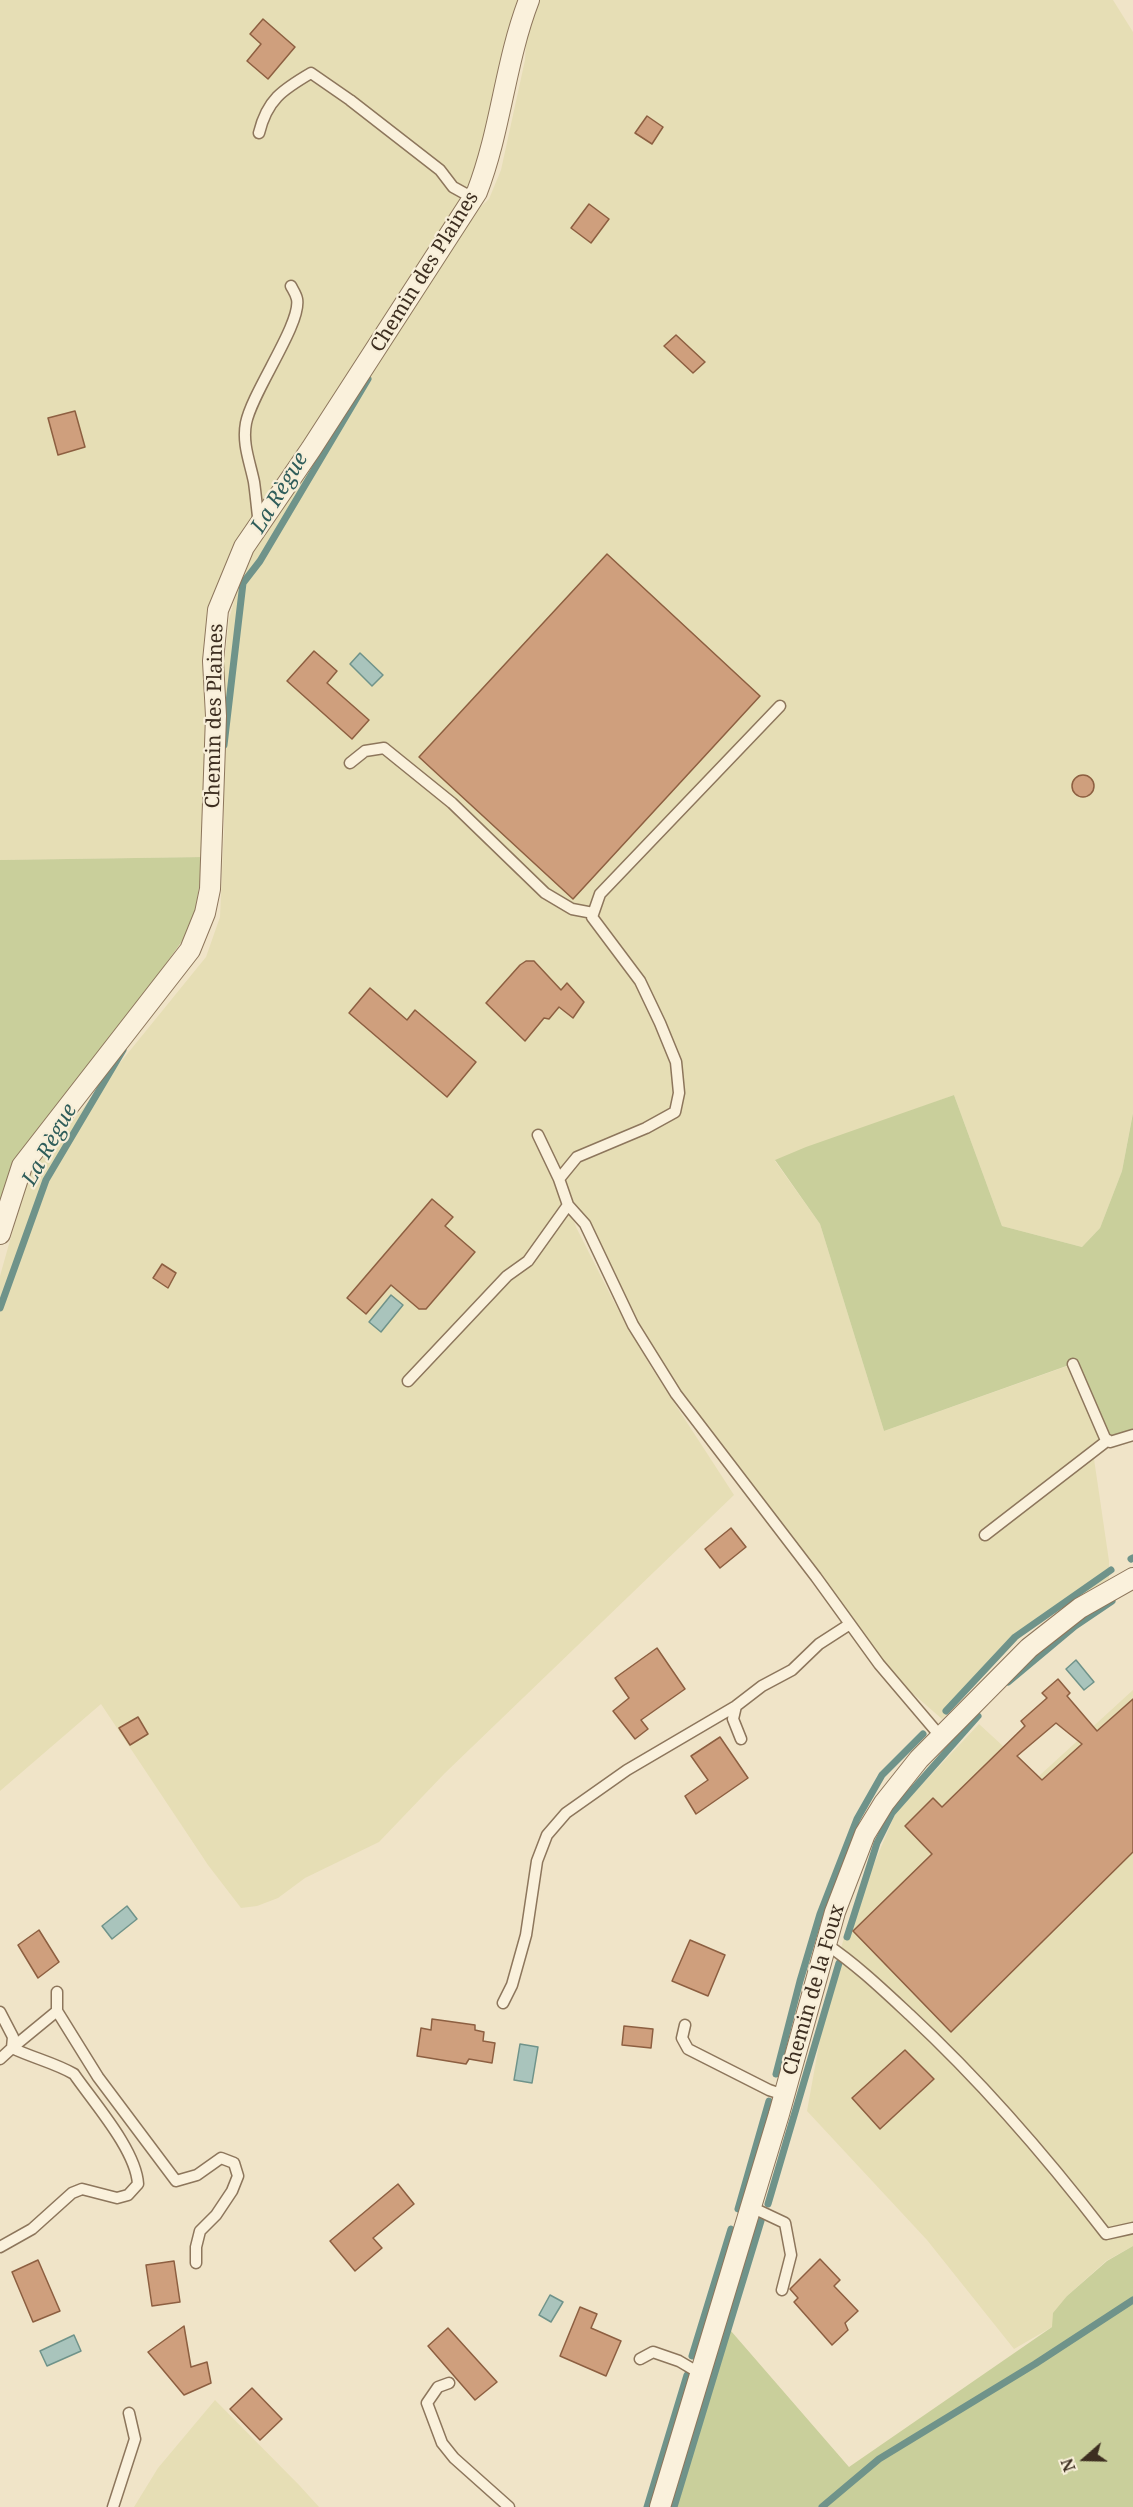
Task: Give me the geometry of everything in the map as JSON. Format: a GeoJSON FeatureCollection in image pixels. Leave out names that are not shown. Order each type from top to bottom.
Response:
{"type":"FeatureCollection","features":[{"type":"Feature","properties":{"kind":"street","name":"Chemin des Plaines"},"geometry":{"type":"LineString","coordinates":[[0,1234],[22,1166],[190,950],[205,913],[210,889],[216,716],[213,661],[218,610],[244,547],[318,439],[473,198],[486,168],[519,25],[529,0]]}},
{"type":"Feature","properties":{"kind":"street","name":"Chemin de la Foux"},"geometry":{"type":"LineString","coordinates":[[660,2507],[784,2095],[835,1912],[865,1834],[884,1803],[941,1737],[1029,1648],[1080,1608],[1133,1578]]}},
{"type":"Feature","properties":{"kind":"lane"},"geometry":{"type":"LineString","coordinates":[[259,133],[264,113],[285,88],[311,73],[350,100],[440,170],[453,187],[473,198]]}},
{"type":"Feature","properties":{"kind":"lane"},"geometry":{"type":"LineString","coordinates":[[259,525],[254,482],[245,447],[246,422],[296,313],[297,300],[291,286]]}},
{"type":"Feature","properties":{"kind":"lane"},"geometry":{"type":"LineString","coordinates":[[559,1179],[577,1157],[646,1128],[675,1112],[679,1093],[676,1062],[640,981],[592,917],[600,894],[780,706]]}},
{"type":"Feature","properties":{"kind":"lane"},"geometry":{"type":"LineString","coordinates":[[350,763],[365,751],[384,748],[452,803],[545,893],[572,909],[593,913]]}},
{"type":"Feature","properties":{"kind":"lane"},"geometry":{"type":"LineString","coordinates":[[538,1135],[559,1179],[568,1205],[585,1224],[633,1325],[676,1394],[879,1664],[941,1737]]}},
{"type":"Feature","properties":{"kind":"lane"},"geometry":{"type":"LineString","coordinates":[[408,1382],[507,1276],[528,1261],[568,1205]]}},
{"type":"Feature","properties":{"kind":"lane"},"geometry":{"type":"LineString","coordinates":[[1073,1364],[1108,1440]]}},
{"type":"Feature","properties":{"kind":"lane"},"geometry":{"type":"LineString","coordinates":[[985,1535],[1108,1440],[1110,1442],[1133,1435]]}},
{"type":"Feature","properties":{"kind":"lane"},"geometry":{"type":"LineString","coordinates":[[503,2003],[512,1985],[526,1935],[537,1861],[547,1835],[566,1813],[618,1776],[736,1706],[762,1686],[792,1670],[819,1644],[850,1624]]}},
{"type":"Feature","properties":{"kind":"lane"},"geometry":{"type":"LineString","coordinates":[[736,1706],[733,1719],[741,1739]]}},
{"type":"Feature","properties":{"kind":"lane"},"geometry":{"type":"LineString","coordinates":[[826,1944],[851,1961],[962,2064],[1106,2234],[1133,2228]]}},
{"type":"Feature","properties":{"kind":"lane"},"geometry":{"type":"LineString","coordinates":[[57,1992],[57,2012],[98,2077],[176,2181],[197,2175],[221,2158],[234,2163],[238,2176],[232,2191],[216,2215],[200,2231],[196,2247],[196,2263]]}},
{"type":"Feature","properties":{"kind":"lane"},"geometry":{"type":"LineString","coordinates":[[0,2012],[13,2037],[12,2048]]}},
{"type":"Feature","properties":{"kind":"lane"},"geometry":{"type":"LineString","coordinates":[[0,2059],[57,2012]]}},
{"type":"Feature","properties":{"kind":"lane"},"geometry":{"type":"LineString","coordinates":[[685,2025],[682,2038],[688,2049],[769,2090],[784,2095]]}},
{"type":"Feature","properties":{"kind":"lane"},"geometry":{"type":"LineString","coordinates":[[0,2247],[32,2229],[72,2193],[82,2189],[117,2198],[128,2195],[138,2184],[137,2172],[131,2155],[74,2074],[60,2066],[33,2058],[12,2048]]}},
{"type":"Feature","properties":{"kind":"lane"},"geometry":{"type":"LineString","coordinates":[[751,2207],[785,2223],[791,2255],[782,2290]]}},
{"type":"Feature","properties":{"kind":"lane"},"geometry":{"type":"LineString","coordinates":[[640,2359],[653,2352],[679,2361],[701,2374]]}},
{"type":"Feature","properties":{"kind":"lane"},"geometry":{"type":"LineString","coordinates":[[448,2383],[438,2387],[427,2403],[442,2443],[454,2458],[509,2507]]}},
{"type":"Feature","properties":{"kind":"lane"},"geometry":{"type":"LineString","coordinates":[[113,2507],[135,2439],[129,2413]]}},
{"type":"Feature","properties":{"kind":"shaded area"},"geometry":{"type":"Polygon","coordinates":[[[0,0],[520,0],[504,44],[477,182],[221,590],[206,629],[204,857],[0,860],[0,0]]]}},
{"type":"Feature","properties":{"kind":"shaded area"},"geometry":{"type":"Polygon","coordinates":[[[537,0],[1113,0],[1133,32],[1133,1112],[1122,1171],[1100,1228],[1082,1247],[1002,1226],[954,1095],[775,1161],[820,1224],[884,1431],[1073,1364],[1108,1440],[1093,1452],[1109,1561],[1109,1579],[1027,1630],[942,1719],[879,1664],[676,1394],[543,1147],[577,1229],[613,1300],[651,1367],[734,1495],[445,1773],[379,1842],[305,1878],[278,1898],[257,1906],[241,1908],[208,1865],[101,1704],[0,1791],[0,1276],[28,1176],[206,957],[220,917],[224,829],[224,666],[229,619],[244,567],[285,497],[474,213],[489,199],[501,170],[525,60],[527,26],[537,0]]]}},
{"type":"Feature","properties":{"kind":"shaded area"},"geometry":{"type":"Polygon","coordinates":[[[1133,1690],[1133,2246],[1106,2261],[1067,2296],[1052,2327],[1014,2349],[927,2240],[807,2111],[830,1984],[848,1925],[896,1812],[979,1724],[1091,1827],[1039,1776],[1133,1690]]]}},
{"type":"Feature","properties":{"kind":"shaded area"},"geometry":{"type":"Polygon","coordinates":[[[215,2400],[319,2507],[134,2507],[158,2468],[215,2400]]]}},
{"type":"Feature","properties":{"kind":"green space"},"geometry":{"type":"Polygon","coordinates":[[[204,857],[194,918],[185,937],[139,1001],[0,1213],[0,860],[204,857]]]}},
{"type":"Feature","properties":{"kind":"green space"},"geometry":{"type":"Polygon","coordinates":[[[954,1095],[1002,1226],[1082,1247],[1100,1228],[1122,1171],[1133,1113],[1133,1435],[1110,1442],[1072,1364],[884,1431],[820,1224],[775,1160],[954,1095]]]}},
{"type":"Feature","properties":{"kind":"green space"},"geometry":{"type":"Polygon","coordinates":[[[1133,2246],[1133,2507],[673,2507],[727,2330],[731,2331],[849,2467],[1052,2327],[1053,2313],[1067,2296],[1107,2261],[1133,2246]]]}},
{"type":"Feature","properties":{"kind":"water"},"geometry":{"type":"Polygon","coordinates":[[[360,653],[383,675],[372,686],[350,664],[360,653]]]}},
{"type":"Feature","properties":{"kind":"water"},"geometry":{"type":"Polygon","coordinates":[[[391,1295],[403,1305],[381,1332],[369,1322],[391,1295]]]}},
{"type":"Feature","properties":{"kind":"water"},"geometry":{"type":"Polygon","coordinates":[[[1076,1660],[1094,1682],[1084,1690],[1066,1669],[1076,1660]]]}},
{"type":"Feature","properties":{"kind":"water"},"geometry":{"type":"Polygon","coordinates":[[[127,1906],[137,1919],[112,1939],[102,1926],[127,1906]]]}},
{"type":"Feature","properties":{"kind":"water"},"geometry":{"type":"Polygon","coordinates":[[[520,2044],[538,2047],[532,2083],[514,2080],[520,2044]]]}},
{"type":"Feature","properties":{"kind":"water"},"geometry":{"type":"Polygon","coordinates":[[[550,2295],[563,2302],[551,2322],[539,2315],[550,2295]]]}},
{"type":"Feature","properties":{"kind":"water"},"geometry":{"type":"Polygon","coordinates":[[[74,2335],[81,2351],[47,2366],[40,2351],[74,2335]]]}},
{"type":"Feature","properties":{"kind":"building"},"geometry":{"type":"Polygon","coordinates":[[[263,19],[295,47],[268,79],[247,61],[261,44],[250,34],[263,19]]]}},
{"type":"Feature","properties":{"kind":"building"},"geometry":{"type":"Polygon","coordinates":[[[647,116],[663,127],[652,144],[635,133],[647,116]]]}},
{"type":"Feature","properties":{"kind":"building"},"geometry":{"type":"Polygon","coordinates":[[[589,204],[609,219],[591,243],[571,228],[589,204]]]}},
{"type":"Feature","properties":{"kind":"building"},"geometry":{"type":"Polygon","coordinates":[[[676,335],[705,362],[693,373],[664,346],[676,335]]]}},
{"type":"Feature","properties":{"kind":"building"},"geometry":{"type":"Polygon","coordinates":[[[75,411],[85,447],[58,455],[48,418],[75,411]]]}},
{"type":"Feature","properties":{"kind":"building"},"geometry":{"type":"Polygon","coordinates":[[[607,554],[760,696],[573,899],[419,757],[607,554]]]}},
{"type":"Feature","properties":{"kind":"building"},"geometry":{"type":"Polygon","coordinates":[[[314,651],[337,671],[327,683],[369,720],[352,739],[287,681],[314,651]]]}},
{"type":"Feature","properties":{"kind":"building"},"geometry":{"type":"Polygon","coordinates":[[[1083,775],[1091,778],[1094,786],[1091,794],[1083,797],[1075,794],[1072,786],[1075,778],[1083,775]]]}},
{"type":"Feature","properties":{"kind":"building"},"geometry":{"type":"Polygon","coordinates":[[[526,961],[534,961],[561,990],[567,983],[584,1002],[573,1018],[559,1007],[549,1019],[544,1018],[525,1041],[486,1003],[526,961]]]}},
{"type":"Feature","properties":{"kind":"building"},"geometry":{"type":"Polygon","coordinates":[[[370,988],[407,1020],[415,1010],[476,1062],[447,1097],[349,1013],[370,988]]]}},
{"type":"Feature","properties":{"kind":"building"},"geometry":{"type":"Polygon","coordinates":[[[432,1199],[453,1217],[445,1226],[475,1252],[426,1309],[419,1309],[391,1285],[366,1314],[347,1298],[432,1199]]]}},
{"type":"Feature","properties":{"kind":"building"},"geometry":{"type":"Polygon","coordinates":[[[162,1264],[176,1273],[168,1288],[153,1278],[162,1264]]]}},
{"type":"Feature","properties":{"kind":"building"},"geometry":{"type":"Polygon","coordinates":[[[731,1528],[746,1547],[720,1568],[705,1549],[731,1528]]]}},
{"type":"Feature","properties":{"kind":"building"},"geometry":{"type":"Polygon","coordinates":[[[657,1648],[685,1689],[641,1720],[648,1729],[635,1739],[613,1711],[629,1698],[615,1678],[657,1648]]]}},
{"type":"Feature","properties":{"kind":"building"},"geometry":{"type":"Polygon","coordinates":[[[1058,1679],[1070,1693],[1067,1696],[1097,1731],[1133,1699],[1133,1852],[951,2032],[853,1931],[932,1854],[905,1826],[933,1798],[942,1807],[1025,1726],[1021,1721],[1047,1698],[1042,1693],[1058,1679]],[[1056,1723],[1017,1756],[1042,1780],[1082,1744],[1056,1723]]]}},
{"type":"Feature","properties":{"kind":"building"},"geometry":{"type":"Polygon","coordinates":[[[138,1717],[148,1734],[130,1745],[119,1728],[138,1717]]]}},
{"type":"Feature","properties":{"kind":"building"},"geometry":{"type":"Polygon","coordinates":[[[720,1737],[748,1778],[696,1814],[685,1796],[708,1780],[691,1756],[720,1737]]]}},
{"type":"Feature","properties":{"kind":"building"},"geometry":{"type":"Polygon","coordinates":[[[39,1930],[59,1962],[38,1978],[18,1945],[39,1930]]]}},
{"type":"Feature","properties":{"kind":"building"},"geometry":{"type":"Polygon","coordinates":[[[690,1940],[725,1955],[708,1996],[672,1981],[690,1940]]]}},
{"type":"Feature","properties":{"kind":"building"},"geometry":{"type":"Polygon","coordinates":[[[432,2019],[475,2025],[475,2030],[484,2032],[483,2041],[495,2043],[492,2063],[469,2059],[466,2064],[417,2056],[421,2028],[431,2030],[432,2019]]]}},
{"type":"Feature","properties":{"kind":"building"},"geometry":{"type":"Polygon","coordinates":[[[624,2026],[653,2029],[651,2048],[622,2045],[624,2026]]]}},
{"type":"Feature","properties":{"kind":"building"},"geometry":{"type":"Polygon","coordinates":[[[905,2050],[934,2079],[880,2129],[852,2098],[905,2050]]]}},
{"type":"Feature","properties":{"kind":"building"},"geometry":{"type":"Polygon","coordinates":[[[398,2184],[414,2204],[373,2238],[382,2248],[355,2271],[330,2241],[398,2184]]]}},
{"type":"Feature","properties":{"kind":"building"},"geometry":{"type":"Polygon","coordinates":[[[820,2259],[840,2280],[834,2286],[858,2311],[845,2323],[848,2330],[832,2345],[794,2302],[798,2298],[790,2289],[820,2259]]]}},
{"type":"Feature","properties":{"kind":"building"},"geometry":{"type":"Polygon","coordinates":[[[38,2260],[60,2311],[33,2322],[12,2272],[38,2260]]]}},
{"type":"Feature","properties":{"kind":"building"},"geometry":{"type":"Polygon","coordinates":[[[174,2261],[180,2302],[152,2306],[146,2265],[174,2261]]]}},
{"type":"Feature","properties":{"kind":"building"},"geometry":{"type":"Polygon","coordinates":[[[580,2307],[597,2314],[591,2328],[621,2341],[606,2376],[560,2356],[580,2307]]]}},
{"type":"Feature","properties":{"kind":"building"},"geometry":{"type":"Polygon","coordinates":[[[184,2326],[191,2367],[207,2362],[211,2383],[184,2395],[148,2352],[184,2326]]]}},
{"type":"Feature","properties":{"kind":"building"},"geometry":{"type":"Polygon","coordinates":[[[448,2328],[497,2382],[475,2400],[428,2346],[448,2328]]]}},
{"type":"Feature","properties":{"kind":"building"},"geometry":{"type":"Polygon","coordinates":[[[252,2388],[282,2419],[260,2440],[230,2409],[252,2388]]]}},
{"type":"Feature","properties":{"kind":"waterway","name":"La Règue"},"geometry":{"type":"LineString","coordinates":[[224,745],[243,583],[260,561],[368,379]]}},
{"type":"Feature","properties":{"kind":"waterway","name":"La Règue"},"geometry":{"type":"LineString","coordinates":[[0,1308],[46,1180],[123,1050]]}},
{"type":"Feature","properties":{"kind":"waterway"},"geometry":{"type":"LineString","coordinates":[[946,1711],[1015,1637],[1111,1570]]}},
{"type":"Feature","properties":{"kind":"waterway"},"geometry":{"type":"LineString","coordinates":[[1008,1682],[1075,1626],[1112,1601]]}},
{"type":"Feature","properties":{"kind":"waterway"},"geometry":{"type":"LineString","coordinates":[[847,1937],[877,1843],[892,1813],[978,1716]]}},
{"type":"Feature","properties":{"kind":"waterway"},"geometry":{"type":"LineString","coordinates":[[776,2074],[820,1914],[857,1819],[882,1775],[923,1734]]}},
{"type":"Feature","properties":{"kind":"waterway"},"geometry":{"type":"LineString","coordinates":[[768,2204],[839,1963]]}},
{"type":"Feature","properties":{"kind":"waterway"},"geometry":{"type":"LineString","coordinates":[[738,2209],[769,2101]]}},
{"type":"Feature","properties":{"kind":"waterway"},"geometry":{"type":"LineString","coordinates":[[674,2507],[761,2221]]}},
{"type":"Feature","properties":{"kind":"waterway"},"geometry":{"type":"LineString","coordinates":[[692,2356],[731,2229]]}},
{"type":"Feature","properties":{"kind":"waterway"},"geometry":{"type":"LineString","coordinates":[[822,2507],[879,2459],[1035,2364],[1133,2300]]}},
{"type":"Feature","properties":{"kind":"waterway"},"geometry":{"type":"LineString","coordinates":[[647,2507],[687,2375]]}}]}
